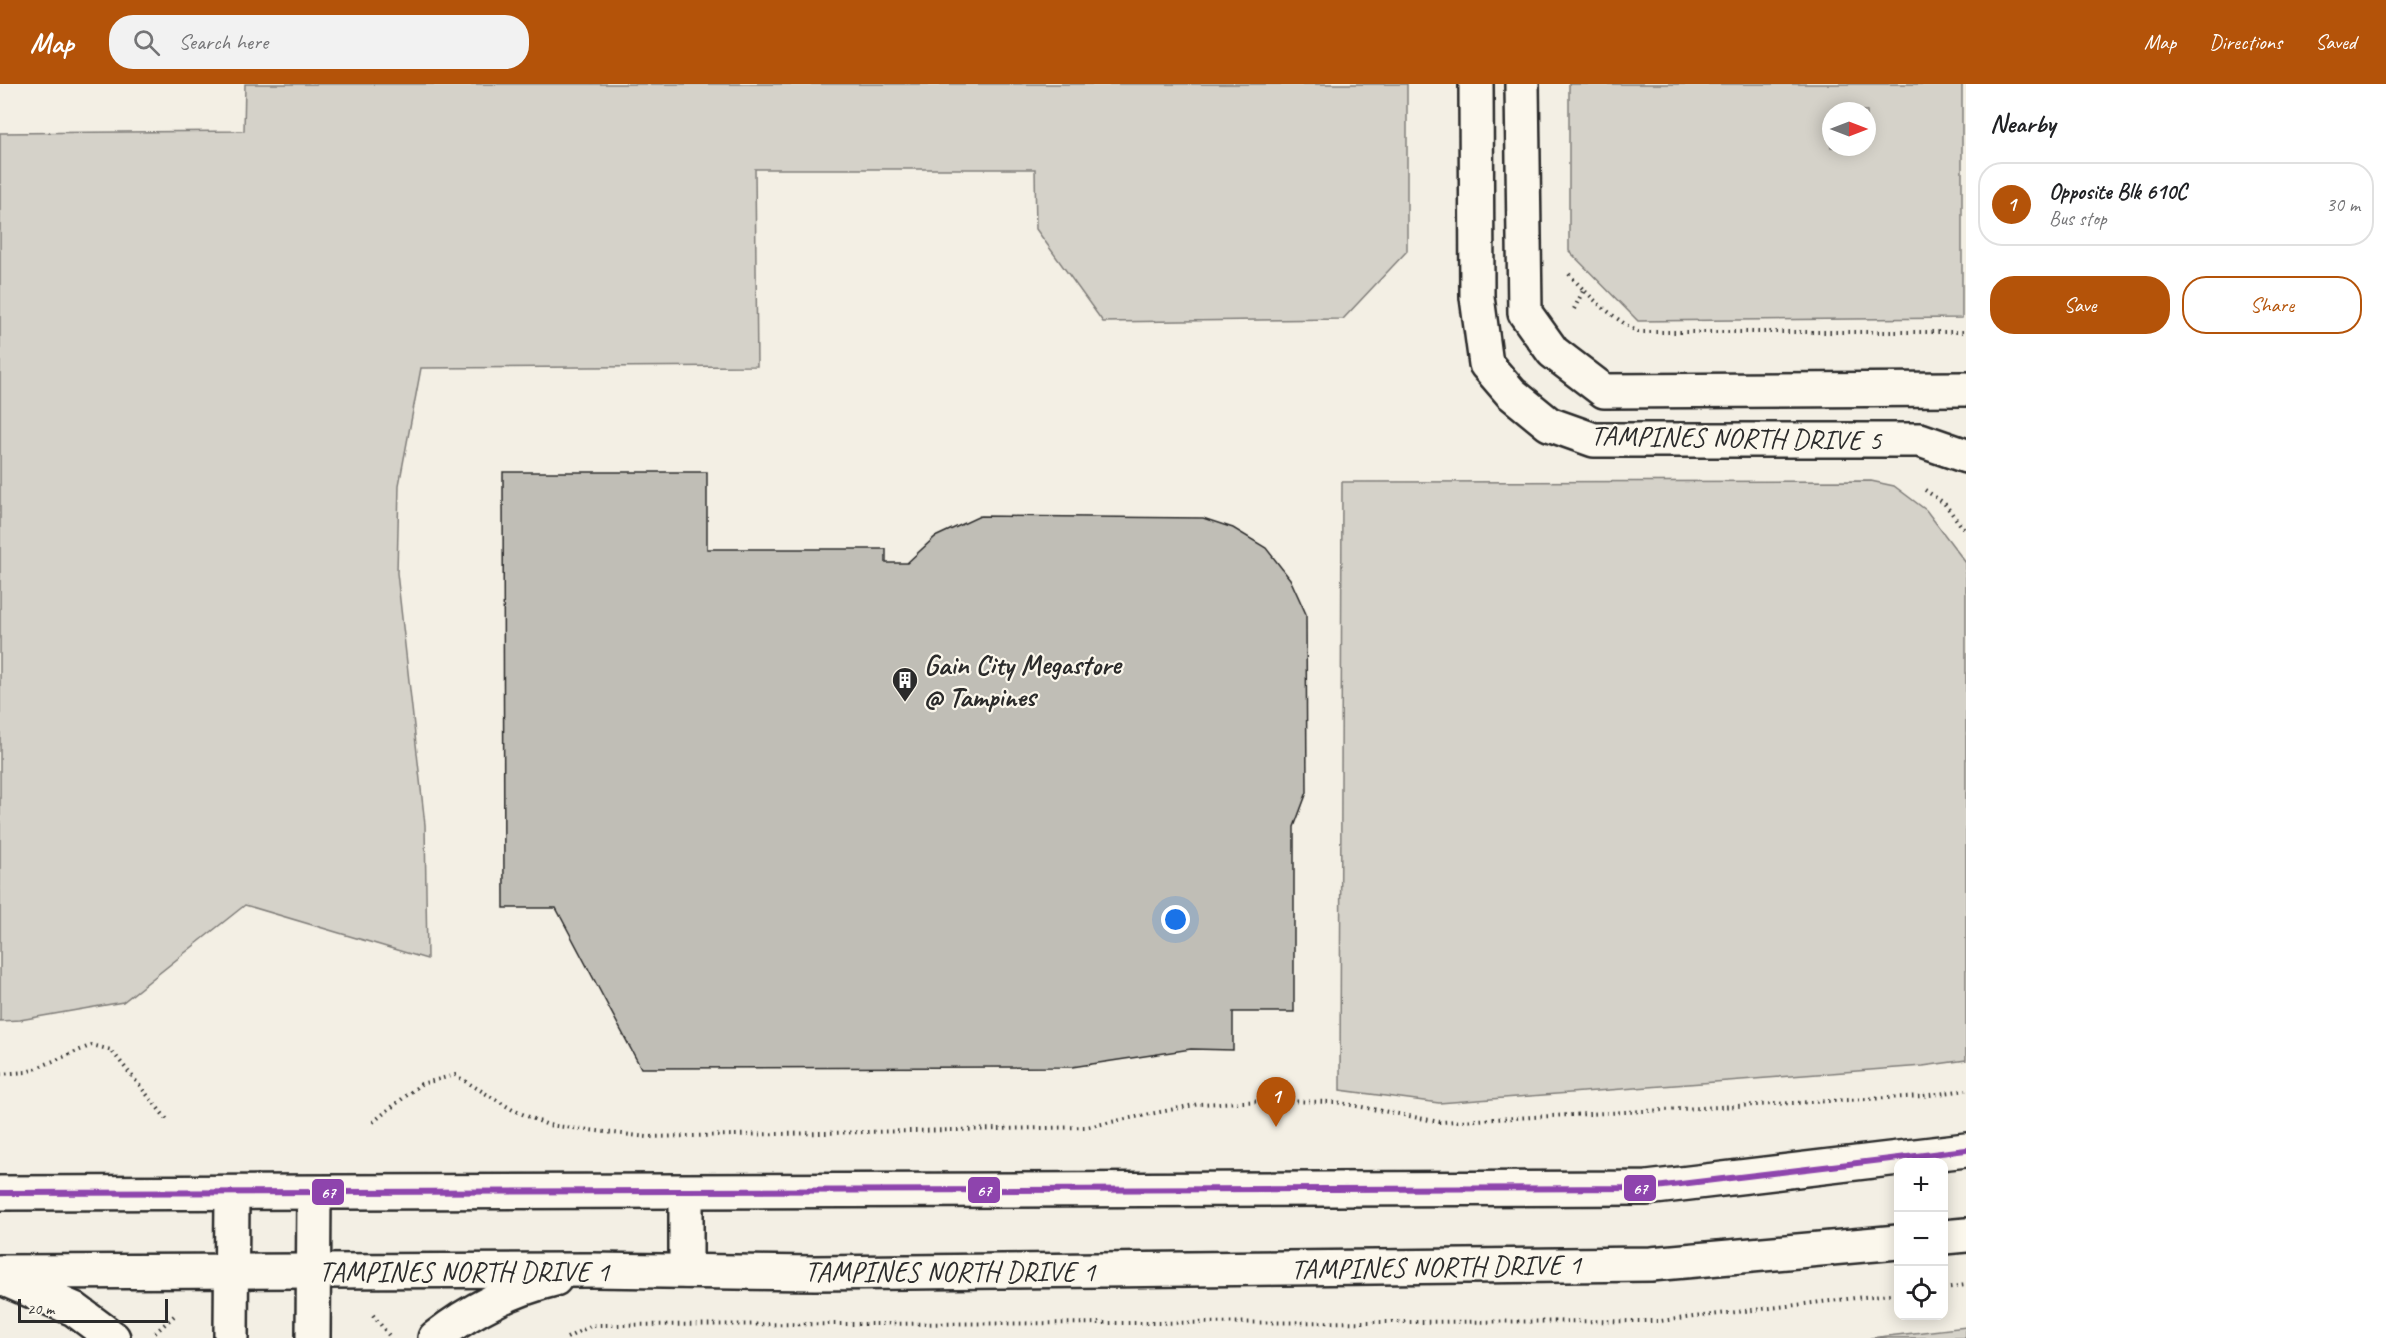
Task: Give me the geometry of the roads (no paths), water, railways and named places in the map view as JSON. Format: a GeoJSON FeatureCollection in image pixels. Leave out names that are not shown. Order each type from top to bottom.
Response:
{"type":"FeatureCollection","features":[{"type":"Feature","properties":{"kind":"street","name":"TAMPINES NORTH DRIVE 5"},"geometry":{"type":"LineString","coordinates":[[1476,84],[1477,297],[1486,364],[1511,393],[1549,424],[1594,440],[1920,440],[1966,456]]}},
{"type":"Feature","properties":{"kind":"street","name":"TAMPINES NORTH DRIVE 5"},"geometry":{"type":"LineString","coordinates":[[1522,84],[1525,313],[1553,352],[1604,391],[1966,389]]}},
{"type":"Feature","properties":{"kind":"street"},"geometry":{"type":"LineString","coordinates":[[0,1193],[1647,1188],[1966,1150]]}},
{"type":"Feature","properties":{"kind":"street"},"geometry":{"type":"LineString","coordinates":[[686,1192],[686,1271]]}},
{"type":"Feature","properties":{"kind":"street"},"geometry":{"type":"LineString","coordinates":[[231,1338],[232,1193]]}},
{"type":"Feature","properties":{"kind":"street"},"geometry":{"type":"LineString","coordinates":[[314,1193],[314,1338]]}},
{"type":"Feature","properties":{"kind":"street"},"geometry":{"type":"LineString","coordinates":[[1948,1237],[1966,1235]]}},
{"type":"Feature","properties":{"kind":"street","name":"TAMPINES NORTH DRIVE 1"},"geometry":{"type":"LineString","coordinates":[[0,1275],[313,1271],[827,1272],[1650,1264],[1894,1242]]}},
{"type":"Feature","properties":{"kind":"street"},"geometry":{"type":"LineString","coordinates":[[435,1338],[461,1318],[536,1283],[591,1270]]}},
{"type":"Feature","properties":{"kind":"street"},"geometry":{"type":"LineString","coordinates":[[0,1275],[74,1309],[113,1338]]}},
{"type":"Feature","properties":{"kind":"place","name":"Gain City Megastore @ Tampines"},"geometry":{"type":"Point","coordinates":[905,703]}},
{"type":"Feature","properties":{"kind":"place","name":"Opposite Blk 610C"},"geometry":{"type":"Point","coordinates":[1276,1127]}}]}
